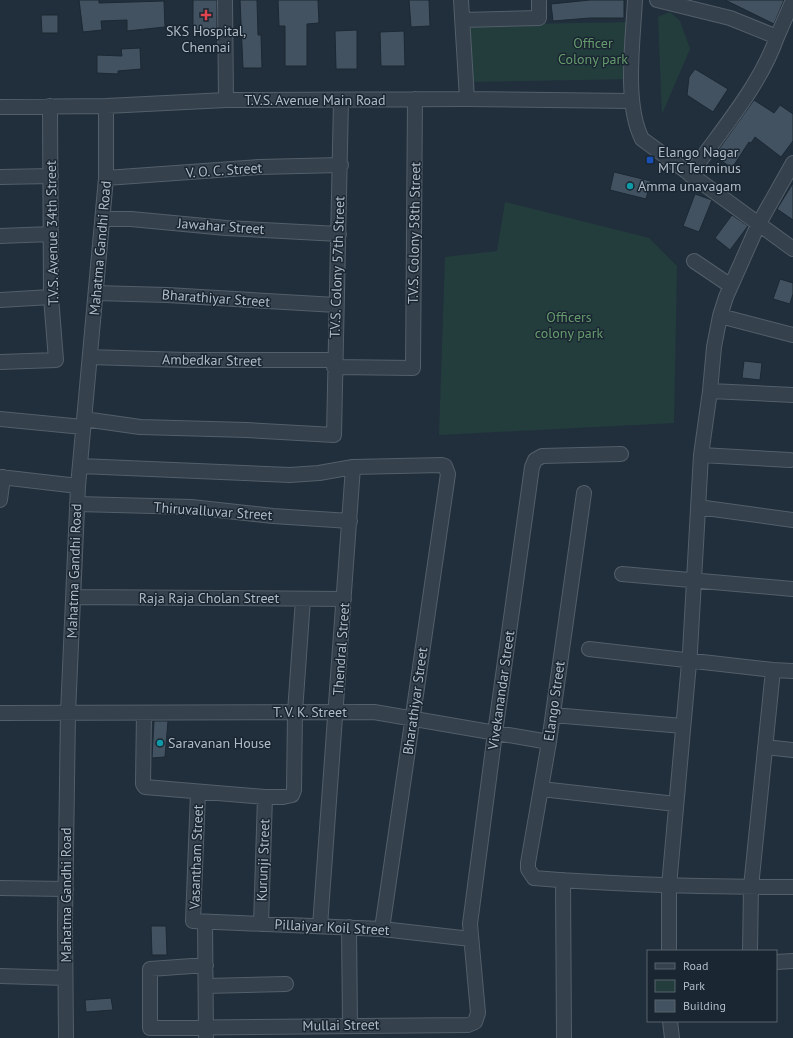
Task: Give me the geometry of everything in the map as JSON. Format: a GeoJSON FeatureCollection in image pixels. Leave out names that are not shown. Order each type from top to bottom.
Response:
{"type":"FeatureCollection","features":[{"type":"Feature","properties":{"kind":"street"},"geometry":{"type":"LineString","coordinates":[[225,0],[226,100]]}},
{"type":"Feature","properties":{"kind":"street"},"geometry":{"type":"LineString","coordinates":[[461,0],[467,99]]}},
{"type":"Feature","properties":{"kind":"street"},"geometry":{"type":"LineString","coordinates":[[462,20],[539,18],[539,0]]}},
{"type":"Feature","properties":{"kind":"street"},"geometry":{"type":"LineString","coordinates":[[635,0],[631,101],[636,128],[642,139],[758,225],[793,249]]}},
{"type":"Feature","properties":{"kind":"street"},"geometry":{"type":"LineString","coordinates":[[657,0],[730,18],[777,37]]}},
{"type":"Feature","properties":{"kind":"street"},"geometry":{"type":"LineString","coordinates":[[690,175],[752,86],[771,53],[793,0]]}},
{"type":"Feature","properties":{"kind":"street","name":"T.V.S. Colony 58th Street"},"geometry":{"type":"LineString","coordinates":[[412,368],[415,99]]}},
{"type":"Feature","properties":{"kind":"street","name":"T.V.S. Avenue Main Road"},"geometry":{"type":"LineString","coordinates":[[0,107],[106,106],[226,100],[467,99],[631,101]]}},
{"type":"Feature","properties":{"kind":"street","name":"T.V.S. Colony 57th Street"},"geometry":{"type":"LineString","coordinates":[[84,423],[140,427],[247,430],[334,435],[334,364],[341,165],[341,100]]}},
{"type":"Feature","properties":{"kind":"street","name":"T.V.S. Avenue 34th Street"},"geometry":{"type":"LineString","coordinates":[[0,362],[56,360],[51,297],[50,106]]}},
{"type":"Feature","properties":{"kind":"street","name":"Mahatma Gandhi Road"},"geometry":{"type":"LineString","coordinates":[[66,1038],[65,978],[68,713],[78,486],[106,178],[106,106]]}},
{"type":"Feature","properties":{"kind":"street"},"geometry":{"type":"LineString","coordinates":[[669,950],[670,886],[689,660],[701,455],[710,391],[714,347],[720,316],[731,286],[758,225],[793,163]]}},
{"type":"Feature","properties":{"kind":"street","name":"V. O. C. Street"},"geometry":{"type":"LineString","coordinates":[[106,178],[259,167],[341,165]]}},
{"type":"Feature","properties":{"kind":"street"},"geometry":{"type":"LineString","coordinates":[[0,177],[51,176]]}},
{"type":"Feature","properties":{"kind":"street","name":"Jawahar Street"},"geometry":{"type":"LineString","coordinates":[[103,219],[131,219],[226,228],[338,234]]}},
{"type":"Feature","properties":{"kind":"street"},"geometry":{"type":"LineString","coordinates":[[0,236],[51,234]]}},
{"type":"Feature","properties":{"kind":"street"},"geometry":{"type":"LineString","coordinates":[[694,261],[731,286]]}},
{"type":"Feature","properties":{"kind":"street","name":"Bharathiyar Street"},"geometry":{"type":"LineString","coordinates":[[96,293],[167,295],[336,305]]}},
{"type":"Feature","properties":{"kind":"street"},"geometry":{"type":"LineString","coordinates":[[0,300],[51,297]]}},
{"type":"Feature","properties":{"kind":"street"},"geometry":{"type":"LineString","coordinates":[[720,316],[793,336]]}},
{"type":"Feature","properties":{"kind":"street","name":"Ambedkar Street"},"geometry":{"type":"LineString","coordinates":[[90,357],[334,364],[412,368]]}},
{"type":"Feature","properties":{"kind":"street"},"geometry":{"type":"LineString","coordinates":[[710,391],[793,396]]}},
{"type":"Feature","properties":{"kind":"street"},"geometry":{"type":"LineString","coordinates":[[0,419],[84,423]]}},
{"type":"Feature","properties":{"kind":"street","name":"Vivekanandar Street"},"geometry":{"type":"LineString","coordinates":[[475,1022],[478,1013],[470,924],[532,467],[535,460],[542,456],[620,454]]}},
{"type":"Feature","properties":{"kind":"street"},"geometry":{"type":"LineString","coordinates":[[701,455],[790,460]]}},
{"type":"Feature","properties":{"kind":"street","name":"Bharathiyar Street"},"geometry":{"type":"LineString","coordinates":[[352,467],[442,465],[445,466],[448,474],[382,929]]}},
{"type":"Feature","properties":{"kind":"street"},"geometry":{"type":"LineString","coordinates":[[80,466],[114,469],[290,475],[318,473],[352,467]]}},
{"type":"Feature","properties":{"kind":"street","name":"Thendral Street"},"geometry":{"type":"LineString","coordinates":[[320,926],[350,521],[352,467]]}},
{"type":"Feature","properties":{"kind":"street"},"geometry":{"type":"LineString","coordinates":[[0,500],[1,477],[78,486]]}},
{"type":"Feature","properties":{"kind":"street","name":"Elango Street"},"geometry":{"type":"LineString","coordinates":[[563,880],[534,878],[528,869],[540,789],[549,742],[584,493]]}},
{"type":"Feature","properties":{"kind":"street","name":"Thiruvalluvar Street"},"geometry":{"type":"LineString","coordinates":[[77,504],[191,507],[273,516],[350,521]]}},
{"type":"Feature","properties":{"kind":"street"},"geometry":{"type":"LineString","coordinates":[[698,507],[793,520]]}},
{"type":"Feature","properties":{"kind":"street"},"geometry":{"type":"LineString","coordinates":[[622,574],[694,579],[793,589]]}},
{"type":"Feature","properties":{"kind":"street","name":"Raja Raja Cholan Street"},"geometry":{"type":"LineString","coordinates":[[73,597],[344,599]]}},
{"type":"Feature","properties":{"kind":"street"},"geometry":{"type":"LineString","coordinates":[[144,713],[144,786],[265,797],[287,797],[294,793],[295,712],[303,599]]}},
{"type":"Feature","properties":{"kind":"street"},"geometry":{"type":"LineString","coordinates":[[589,649],[793,672]]}},
{"type":"Feature","properties":{"kind":"street"},"geometry":{"type":"LineString","coordinates":[[750,950],[751,887],[773,670]]}},
{"type":"Feature","properties":{"kind":"street","name":"T. V. K. Street"},"geometry":{"type":"LineString","coordinates":[[0,713],[374,712],[549,742]]}},
{"type":"Feature","properties":{"kind":"street"},"geometry":{"type":"LineString","coordinates":[[552,715],[683,726]]}},
{"type":"Feature","properties":{"kind":"street"},"geometry":{"type":"LineString","coordinates":[[765,747],[793,750]]}},
{"type":"Feature","properties":{"kind":"street"},"geometry":{"type":"LineString","coordinates":[[540,789],[676,804]]}},
{"type":"Feature","properties":{"kind":"street","name":"Vasantham Street"},"geometry":{"type":"LineString","coordinates":[[198,792],[199,922],[206,965],[206,1032]]}},
{"type":"Feature","properties":{"kind":"street","name":"Kurunji Street"},"geometry":{"type":"LineString","coordinates":[[261,924],[265,797]]}},
{"type":"Feature","properties":{"kind":"street"},"geometry":{"type":"LineString","coordinates":[[564,1038],[563,880],[670,886],[793,887]]}},
{"type":"Feature","properties":{"kind":"street"},"geometry":{"type":"LineString","coordinates":[[0,888],[66,889]]}},
{"type":"Feature","properties":{"kind":"street","name":"Pillaiyar Koil Street"},"geometry":{"type":"LineString","coordinates":[[199,922],[382,929],[471,939]]}},
{"type":"Feature","properties":{"kind":"street"},"geometry":{"type":"LineString","coordinates":[[349,928],[350,1025]]}},
{"type":"Feature","properties":{"kind":"street"},"geometry":{"type":"LineString","coordinates":[[777,962],[793,962]]}},
{"type":"Feature","properties":{"kind":"street","name":"Mullai Street"},"geometry":{"type":"LineString","coordinates":[[206,965],[150,968],[150,1028],[206,1032],[350,1025],[468,1025],[475,1022]]}},
{"type":"Feature","properties":{"kind":"street"},"geometry":{"type":"LineString","coordinates":[[0,976],[65,978]]}},
{"type":"Feature","properties":{"kind":"street"},"geometry":{"type":"LineString","coordinates":[[206,986],[286,984]]}},
{"type":"Feature","properties":{"kind":"street"},"geometry":{"type":"LineString","coordinates":[[670,1022],[672,1038]]}},
{"type":"Feature","properties":{"kind":"green space"},"geometry":{"type":"Polygon","coordinates":[[[670,12],[680,21],[690,49],[662,114],[658,17],[670,12]]]}},
{"type":"Feature","properties":{"kind":"green space","name":"Officer Colony park"},"geometry":{"type":"Polygon","coordinates":[[[634,22],[635,79],[472,82],[468,25],[634,22]]]}},
{"type":"Feature","properties":{"kind":"green space","name":"Officers colony park"},"geometry":{"type":"Polygon","coordinates":[[[505,202],[649,238],[677,266],[674,423],[439,435],[445,257],[497,251],[505,202]]]}},
{"type":"Feature","properties":{"kind":"building"},"geometry":{"type":"Polygon","coordinates":[[[79,0],[99,0],[99,3],[164,1],[165,27],[127,31],[127,20],[101,21],[102,30],[83,32],[79,0]]]}},
{"type":"Feature","properties":{"kind":"building"},"geometry":{"type":"Polygon","coordinates":[[[193,0],[217,0],[217,32],[193,32],[193,0]]]}},
{"type":"Feature","properties":{"kind":"building"},"geometry":{"type":"Polygon","coordinates":[[[240,0],[257,0],[258,35],[261,35],[262,68],[243,68],[240,0]]]}},
{"type":"Feature","properties":{"kind":"building"},"geometry":{"type":"Polygon","coordinates":[[[278,0],[318,0],[319,23],[307,24],[307,66],[285,66],[285,26],[279,26],[278,0]]]}},
{"type":"Feature","properties":{"kind":"building"},"geometry":{"type":"Polygon","coordinates":[[[409,0],[429,0],[430,26],[411,27],[409,0]]]}},
{"type":"Feature","properties":{"kind":"building"},"geometry":{"type":"Polygon","coordinates":[[[590,0],[624,0],[624,18],[590,18],[553,21],[551,4],[590,0]]]}},
{"type":"Feature","properties":{"kind":"building"},"geometry":{"type":"Polygon","coordinates":[[[725,0],[784,0],[774,24],[725,0]]]}},
{"type":"Feature","properties":{"kind":"building"},"geometry":{"type":"Polygon","coordinates":[[[41,15],[58,15],[58,33],[42,33],[41,15]]]}},
{"type":"Feature","properties":{"kind":"building"},"geometry":{"type":"Polygon","coordinates":[[[357,30],[357,69],[336,69],[335,31],[357,30]]]}},
{"type":"Feature","properties":{"kind":"building"},"geometry":{"type":"Polygon","coordinates":[[[404,31],[405,66],[381,66],[380,32],[404,31]]]}},
{"type":"Feature","properties":{"kind":"building"},"geometry":{"type":"Polygon","coordinates":[[[140,48],[141,69],[118,71],[118,74],[97,73],[97,55],[122,56],[121,49],[140,48]]]}},
{"type":"Feature","properties":{"kind":"building"},"geometry":{"type":"Polygon","coordinates":[[[695,69],[728,89],[713,112],[687,95],[689,77],[695,69]]]}},
{"type":"Feature","properties":{"kind":"building"},"geometry":{"type":"Polygon","coordinates":[[[754,100],[774,113],[780,105],[793,114],[793,141],[781,157],[755,137],[751,143],[749,142],[732,168],[714,156],[754,100]]]}},
{"type":"Feature","properties":{"kind":"building","name":"Amma unavagam"},"geometry":{"type":"Polygon","coordinates":[[[614,172],[651,181],[646,199],[610,190],[614,172]]]}},
{"type":"Feature","properties":{"kind":"building"},"geometry":{"type":"Polygon","coordinates":[[[793,183],[793,220],[777,209],[793,183]]]}},
{"type":"Feature","properties":{"kind":"building"},"geometry":{"type":"Polygon","coordinates":[[[695,194],[712,200],[699,232],[683,226],[695,194]]]}},
{"type":"Feature","properties":{"kind":"building"},"geometry":{"type":"Polygon","coordinates":[[[732,215],[748,226],[730,250],[715,238],[732,215]]]}},
{"type":"Feature","properties":{"kind":"building"},"geometry":{"type":"Polygon","coordinates":[[[780,279],[793,283],[793,294],[790,304],[773,299],[780,279]]]}},
{"type":"Feature","properties":{"kind":"building"},"geometry":{"type":"Polygon","coordinates":[[[744,361],[762,363],[760,380],[742,378],[744,361]]]}},
{"type":"Feature","properties":{"kind":"building","name":"Saravanan House"},"geometry":{"type":"Polygon","coordinates":[[[154,721],[168,721],[165,757],[152,758],[154,721]]]}},
{"type":"Feature","properties":{"kind":"building"},"geometry":{"type":"Polygon","coordinates":[[[151,926],[166,926],[167,955],[152,955],[151,926]]]}},
{"type":"Feature","properties":{"kind":"building"},"geometry":{"type":"Polygon","coordinates":[[[111,998],[113,1010],[86,1012],[85,1000],[111,998]]]}},
{"type":"Feature","properties":{"kind":"place","name":"SKS Hospital, Chennai"},"geometry":{"type":"Point","coordinates":[206,15]}},
{"type":"Feature","properties":{"kind":"place","name":"Elango Nagar MTC Terminus"},"geometry":{"type":"Point","coordinates":[650,160]}},
{"type":"Feature","properties":{"kind":"place","name":"Amma unavagam"},"geometry":{"type":"Point","coordinates":[630,186]}},
{"type":"Feature","properties":{"kind":"place","name":"Saravanan House"},"geometry":{"type":"Point","coordinates":[160,743]}}]}
